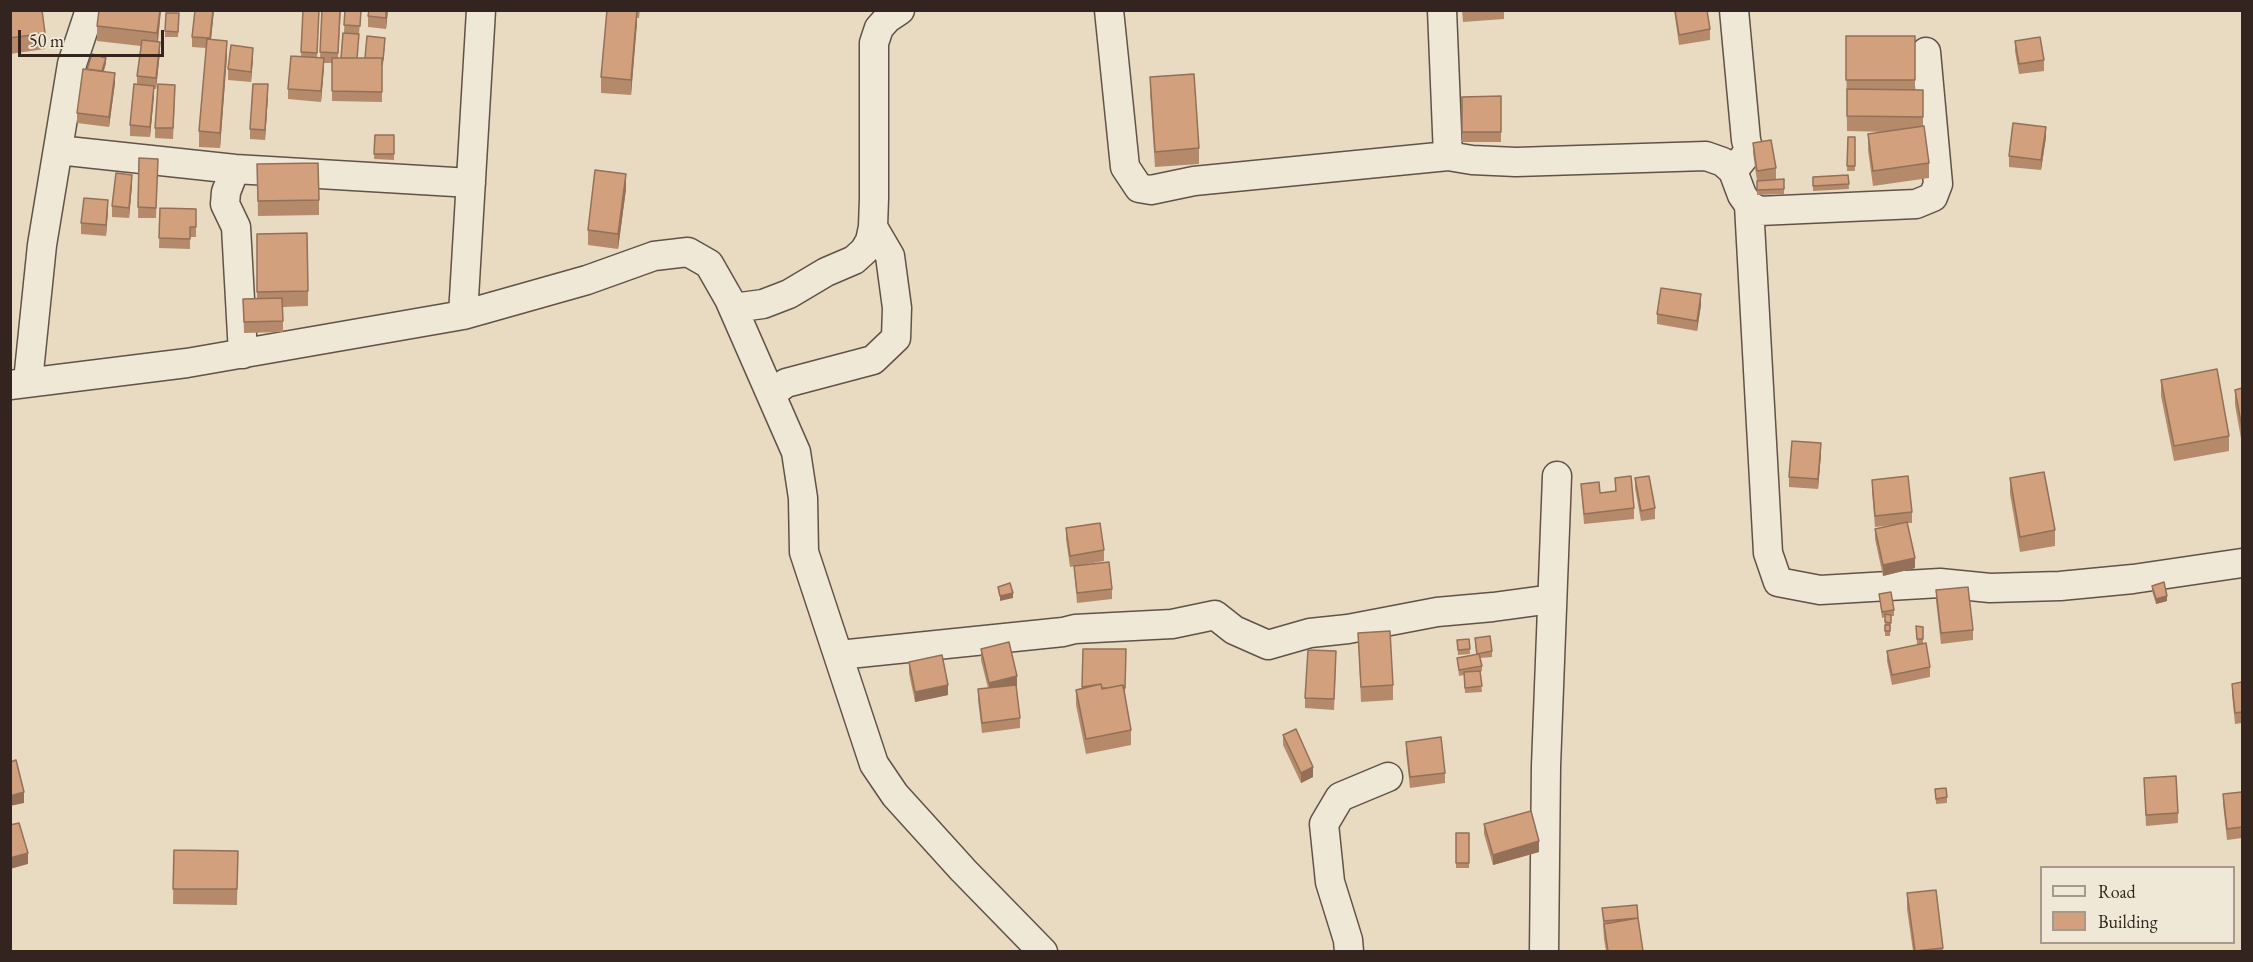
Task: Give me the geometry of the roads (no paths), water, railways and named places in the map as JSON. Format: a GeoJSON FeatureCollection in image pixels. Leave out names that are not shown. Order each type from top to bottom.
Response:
{"type":"FeatureCollection","features":[{"type":"Feature","properties":{"kind":"street"},"geometry":{"type":"LineString","coordinates":[[90,10],[72,64],[19,383],[187,363],[463,315],[587,280],[654,256],[688,252],[709,264],[733,309],[796,452],[803,498],[804,552],[874,764],[895,795],[963,870],[1044,951]]}},
{"type":"Feature","properties":{"kind":"street"},"geometry":{"type":"LineString","coordinates":[[463,315],[481,10]]}},
{"type":"Feature","properties":{"kind":"street"},"geometry":{"type":"LineString","coordinates":[[733,309],[763,304],[781,298],[826,272],[854,260],[864,251],[870,241],[873,227],[874,43],[879,28],[900,10]]}},
{"type":"Feature","properties":{"kind":"street"},"geometry":{"type":"LineString","coordinates":[[1109,10],[1125,167],[1139,188],[1151,190],[1194,181],[1448,156],[1472,160],[1516,162],[1706,156],[1723,162],[1733,171],[1742,195],[1749,205],[1758,211],[1916,204],[1933,196],[1938,184],[1926,52]]}},
{"type":"Feature","properties":{"kind":"street"},"geometry":{"type":"LineString","coordinates":[[1442,10],[1448,156]]}},
{"type":"Feature","properties":{"kind":"street"},"geometry":{"type":"LineString","coordinates":[[1733,171],[1749,151],[1746,140],[1734,10]]}},
{"type":"Feature","properties":{"kind":"street"},"geometry":{"type":"LineString","coordinates":[[58,150],[235,169],[471,183]]}},
{"type":"Feature","properties":{"kind":"street"},"geometry":{"type":"LineString","coordinates":[[235,169],[226,192],[225,204],[236,227],[243,354]]}},
{"type":"Feature","properties":{"kind":"street"},"geometry":{"type":"LineString","coordinates":[[1749,205],[1768,553],[1779,582],[1820,590],[1940,583],[1990,588],[2060,586],[2133,579],[2242,562]]}},
{"type":"Feature","properties":{"kind":"street"},"geometry":{"type":"LineString","coordinates":[[771,394],[786,383],[873,360],[896,338],[897,308],[890,256],[873,227]]}},
{"type":"Feature","properties":{"kind":"street"},"geometry":{"type":"LineString","coordinates":[[1544,951],[1546,766],[1557,476]]}},
{"type":"Feature","properties":{"kind":"street"},"geometry":{"type":"LineString","coordinates":[[838,656],[1075,629],[1172,624],[1215,615],[1234,630],[1268,645],[1310,633],[1348,629],[1437,612],[1493,608],[1552,599]]}},
{"type":"Feature","properties":{"kind":"street"},"geometry":{"type":"LineString","coordinates":[[1349,951],[1348,940],[1330,882],[1324,824],[1340,797],[1388,777]]}}]}
